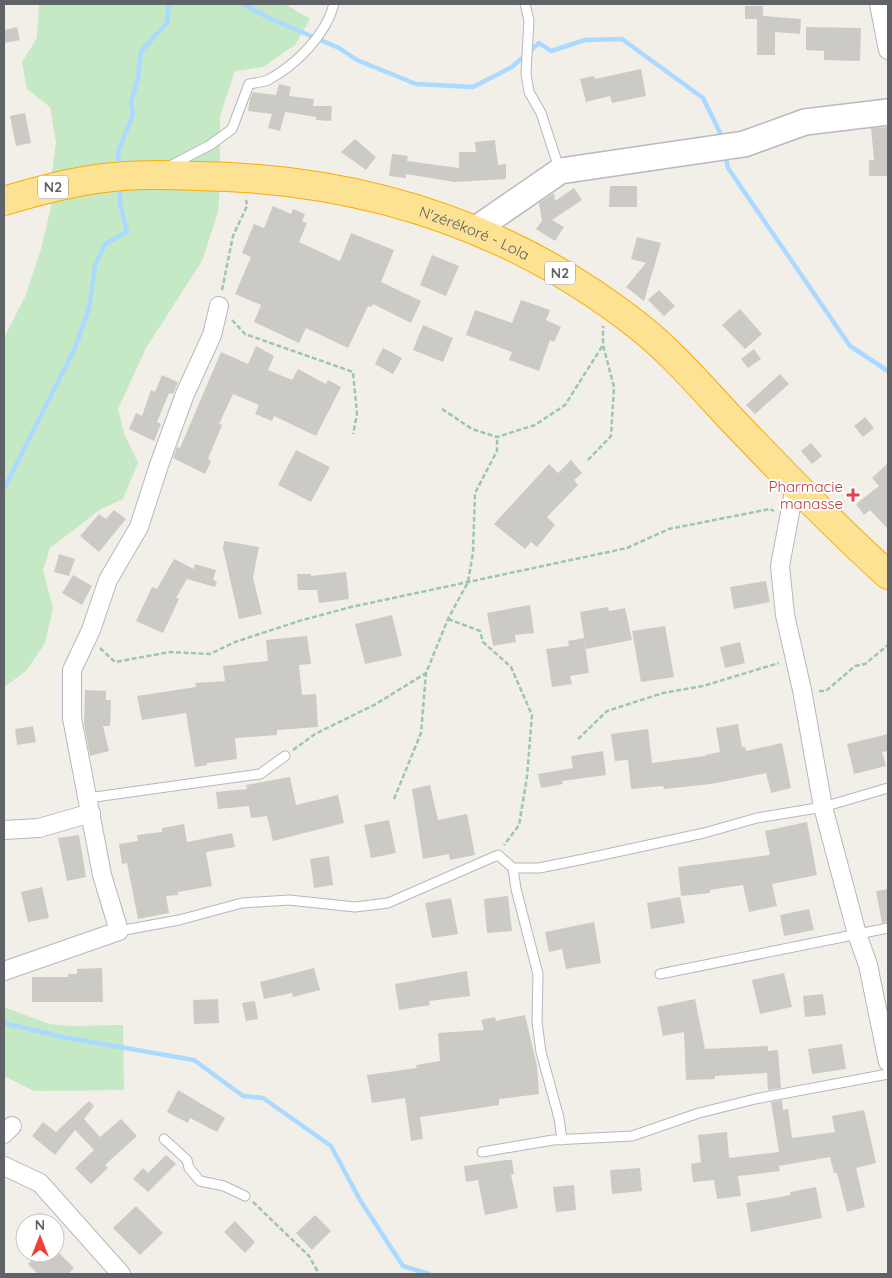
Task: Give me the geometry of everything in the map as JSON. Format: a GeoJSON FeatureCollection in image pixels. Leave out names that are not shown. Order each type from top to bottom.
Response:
{"type":"FeatureCollection","features":[{"type":"Feature","properties":{"kind":"highway","name":"N'zérékoré - Lola"},"geometry":{"type":"LineString","coordinates":[[4,201],[57,186],[128,176],[242,176],[332,187],[416,208],[476,229],[540,261],[639,326],[688,373],[795,486],[888,575]]}},
{"type":"Feature","properties":{"kind":"street"},"geometry":{"type":"LineString","coordinates":[[879,4],[888,50]]}},
{"type":"Feature","properties":{"kind":"street"},"geometry":{"type":"LineString","coordinates":[[476,229],[560,171],[744,144],[805,122],[888,112]]}},
{"type":"Feature","properties":{"kind":"street"},"geometry":{"type":"LineString","coordinates":[[4,971],[119,931],[102,876],[72,718],[72,670],[88,637],[108,580],[139,527],[158,465],[185,394],[212,335],[219,306]]}},
{"type":"Feature","properties":{"kind":"street"},"geometry":{"type":"LineString","coordinates":[[795,486],[782,549],[780,579],[785,616],[802,690],[823,807],[857,934],[868,965],[888,1062]]}},
{"type":"Feature","properties":{"kind":"street"},"geometry":{"type":"LineString","coordinates":[[4,830],[39,828],[90,806]]}},
{"type":"Feature","properties":{"kind":"street"},"geometry":{"type":"LineString","coordinates":[[4,1166],[40,1183],[121,1274]]}},
{"type":"Feature","properties":{"kind":"lane"},"geometry":{"type":"LineString","coordinates":[[128,176],[210,145],[232,129],[249,84],[268,80],[300,58],[320,35],[334,4]]}},
{"type":"Feature","properties":{"kind":"lane"},"geometry":{"type":"LineString","coordinates":[[525,4],[529,20],[526,73],[529,92],[541,113],[560,171]]}},
{"type":"Feature","properties":{"kind":"lane"},"geometry":{"type":"LineString","coordinates":[[90,806],[260,774],[285,756]]}},
{"type":"Feature","properties":{"kind":"lane"},"geometry":{"type":"LineString","coordinates":[[119,931],[179,920],[242,903],[289,900],[355,907],[388,903],[498,855],[513,868],[539,868],[704,833],[757,818],[823,807],[888,788]]}},
{"type":"Feature","properties":{"kind":"lane"},"geometry":{"type":"LineString","coordinates":[[513,868],[516,889],[538,974],[537,1022],[541,1052],[559,1118],[562,1140]]}},
{"type":"Feature","properties":{"kind":"lane"},"geometry":{"type":"LineString","coordinates":[[660,974],[888,928]]}},
{"type":"Feature","properties":{"kind":"lane"},"geometry":{"type":"LineString","coordinates":[[482,1152],[562,1140],[632,1136],[699,1113],[755,1099],[888,1074]]}},
{"type":"Feature","properties":{"kind":"lane"},"geometry":{"type":"LineString","coordinates":[[164,1139],[187,1160],[200,1181],[224,1186],[245,1196]]}},
{"type":"Feature","properties":{"kind":"lane"},"geometry":{"type":"LineString","coordinates":[[176,1160],[188,1164]]}},
{"type":"Feature","properties":{"kind":"path"},"geometry":{"type":"LineString","coordinates":[[242,176],[247,206],[233,236],[219,306],[244,334],[354,372],[357,414],[354,434]]}},
{"type":"Feature","properties":{"kind":"path"},"geometry":{"type":"LineString","coordinates":[[588,460],[611,436],[614,387],[603,345],[602,300]]}},
{"type":"Feature","properties":{"kind":"path"},"geometry":{"type":"LineString","coordinates":[[442,409],[472,429],[498,437],[535,425],[566,405],[603,345]]}},
{"type":"Feature","properties":{"kind":"path"},"geometry":{"type":"LineString","coordinates":[[394,800],[421,733],[426,673],[448,618],[468,582],[473,553],[475,493],[497,451],[498,437]]}},
{"type":"Feature","properties":{"kind":"path"},"geometry":{"type":"LineString","coordinates":[[88,637],[115,662],[170,652],[210,654],[235,642],[299,621],[397,596],[627,548],[669,529],[770,509],[788,520]]}},
{"type":"Feature","properties":{"kind":"path"},"geometry":{"type":"LineString","coordinates":[[448,618],[480,631],[483,642],[512,667],[532,715],[527,777],[519,825],[498,855]]}},
{"type":"Feature","properties":{"kind":"path"},"geometry":{"type":"LineString","coordinates":[[802,690],[826,691],[855,666],[865,664],[888,645]]}},
{"type":"Feature","properties":{"kind":"path"},"geometry":{"type":"LineString","coordinates":[[578,740],[607,711],[663,692],[703,686],[795,658]]}},
{"type":"Feature","properties":{"kind":"path"},"geometry":{"type":"LineString","coordinates":[[285,756],[314,734],[376,704],[426,673]]}},
{"type":"Feature","properties":{"kind":"path"},"geometry":{"type":"LineString","coordinates":[[245,1196],[264,1210],[309,1256],[319,1274]]}},
{"type":"Feature","properties":{"kind":"green space"},"geometry":{"type":"Polygon","coordinates":[[[39,4],[285,4],[310,19],[295,45],[263,67],[235,71],[220,116],[218,212],[202,261],[146,348],[118,409],[124,433],[138,463],[123,499],[101,509],[50,548],[43,570],[53,608],[45,643],[26,671],[4,687],[4,338],[25,297],[41,249],[51,207],[52,173],[56,143],[50,107],[27,89],[22,62],[37,38],[39,4]]]}},
{"type":"Feature","properties":{"kind":"green space"},"geometry":{"type":"Polygon","coordinates":[[[4,1007],[49,1024],[71,1026],[123,1025],[124,1090],[34,1091],[4,1076],[4,1007]]]}},
{"type":"Feature","properties":{"kind":"building"},"geometry":{"type":"Polygon","coordinates":[[[745,6],[763,6],[763,16],[801,19],[800,34],[775,32],[775,55],[757,55],[757,19],[745,19],[745,6]]]}},
{"type":"Feature","properties":{"kind":"building"},"geometry":{"type":"Polygon","coordinates":[[[17,27],[20,40],[4,43],[4,30],[17,27]]]}},
{"type":"Feature","properties":{"kind":"building"},"geometry":{"type":"Polygon","coordinates":[[[806,27],[861,28],[860,61],[824,60],[824,51],[806,50],[806,27]]]}},
{"type":"Feature","properties":{"kind":"building"},"geometry":{"type":"Polygon","coordinates":[[[641,69],[646,96],[612,103],[610,96],[586,102],[580,79],[594,76],[595,79],[641,69]]]}},
{"type":"Feature","properties":{"kind":"building"},"geometry":{"type":"Polygon","coordinates":[[[279,84],[291,87],[289,96],[314,99],[313,106],[332,106],[331,121],[316,120],[316,117],[285,112],[280,131],[268,128],[272,114],[248,111],[250,99],[253,92],[276,95],[279,84]]]}},
{"type":"Feature","properties":{"kind":"building"},"geometry":{"type":"Polygon","coordinates":[[[25,113],[31,143],[16,146],[10,116],[25,113]]]}},
{"type":"Feature","properties":{"kind":"building"},"geometry":{"type":"Polygon","coordinates":[[[888,127],[888,176],[869,176],[869,160],[874,160],[871,128],[888,127]]]}},
{"type":"Feature","properties":{"kind":"building"},"geometry":{"type":"Polygon","coordinates":[[[355,139],[376,157],[366,170],[341,152],[355,139]]]}},
{"type":"Feature","properties":{"kind":"building"},"geometry":{"type":"Polygon","coordinates":[[[495,140],[498,165],[506,164],[506,179],[455,182],[406,174],[406,178],[389,176],[392,154],[408,156],[407,161],[459,168],[459,152],[476,152],[475,142],[495,140]]]}},
{"type":"Feature","properties":{"kind":"building"},"geometry":{"type":"Polygon","coordinates":[[[610,186],[637,186],[637,207],[609,207],[610,186]]]}},
{"type":"Feature","properties":{"kind":"building"},"geometry":{"type":"Polygon","coordinates":[[[574,188],[582,200],[552,220],[564,227],[555,241],[536,229],[542,221],[539,203],[554,193],[555,201],[574,188]]]}},
{"type":"Feature","properties":{"kind":"building"},"geometry":{"type":"Polygon","coordinates":[[[273,206],[291,214],[293,209],[305,214],[302,221],[307,223],[299,242],[340,261],[351,233],[394,250],[381,282],[421,301],[411,323],[373,304],[371,307],[368,306],[348,348],[306,328],[299,343],[254,322],[261,305],[235,294],[251,257],[242,253],[254,224],[264,228],[273,206]]]}},
{"type":"Feature","properties":{"kind":"building"},"geometry":{"type":"Polygon","coordinates":[[[637,237],[661,243],[644,301],[626,287],[646,263],[631,259],[637,237]]]}},
{"type":"Feature","properties":{"kind":"building"},"geometry":{"type":"Polygon","coordinates":[[[432,255],[459,266],[446,296],[420,285],[432,255]]]}},
{"type":"Feature","properties":{"kind":"building"},"geometry":{"type":"Polygon","coordinates":[[[659,290],[675,306],[664,316],[648,300],[659,290]]]}},
{"type":"Feature","properties":{"kind":"building"},"geometry":{"type":"Polygon","coordinates":[[[521,300],[550,310],[546,320],[561,327],[554,342],[550,340],[539,371],[509,360],[512,352],[466,335],[475,310],[512,323],[521,300]]]}},
{"type":"Feature","properties":{"kind":"building"},"geometry":{"type":"Polygon","coordinates":[[[740,309],[762,334],[745,349],[722,325],[740,309]]]}},
{"type":"Feature","properties":{"kind":"building"},"geometry":{"type":"Polygon","coordinates":[[[423,325],[453,338],[443,362],[413,350],[423,325]]]}},
{"type":"Feature","properties":{"kind":"building"},"geometry":{"type":"Polygon","coordinates":[[[256,346],[274,356],[268,370],[292,380],[298,369],[326,384],[328,380],[341,387],[316,436],[274,416],[272,421],[255,414],[259,405],[233,394],[219,424],[222,425],[208,459],[211,461],[205,474],[173,458],[177,447],[180,448],[221,352],[248,364],[256,346]]]}},
{"type":"Feature","properties":{"kind":"building"},"geometry":{"type":"Polygon","coordinates":[[[383,348],[402,358],[393,374],[375,364],[383,348]]]}},
{"type":"Feature","properties":{"kind":"building"},"geometry":{"type":"Polygon","coordinates":[[[754,349],[761,359],[748,368],[741,359],[754,349]]]}},
{"type":"Feature","properties":{"kind":"building"},"geometry":{"type":"Polygon","coordinates":[[[780,374],[789,384],[755,414],[746,405],[780,374]]]}},
{"type":"Feature","properties":{"kind":"building"},"geometry":{"type":"Polygon","coordinates":[[[162,375],[178,382],[173,394],[169,393],[157,422],[161,424],[154,441],[129,429],[136,413],[142,416],[151,390],[155,392],[162,375]]]}},
{"type":"Feature","properties":{"kind":"building"},"geometry":{"type":"Polygon","coordinates":[[[865,417],[874,428],[863,437],[854,426],[865,417]]]}},
{"type":"Feature","properties":{"kind":"building"},"geometry":{"type":"Polygon","coordinates":[[[811,443],[822,456],[812,464],[801,451],[811,443]]]}},
{"type":"Feature","properties":{"kind":"building"},"geometry":{"type":"Polygon","coordinates":[[[296,450],[330,467],[311,502],[278,485],[296,450]]]}},
{"type":"Feature","properties":{"kind":"building"},"geometry":{"type":"Polygon","coordinates":[[[571,460],[582,473],[574,480],[578,485],[547,517],[555,525],[537,547],[531,542],[525,549],[494,524],[549,464],[558,473],[571,460]]]}},
{"type":"Feature","properties":{"kind":"building"},"geometry":{"type":"Polygon","coordinates":[[[888,463],[888,529],[870,510],[864,515],[856,504],[879,486],[872,478],[888,463]]]}},
{"type":"Feature","properties":{"kind":"building"},"geometry":{"type":"Polygon","coordinates":[[[114,510],[126,519],[99,552],[80,536],[99,514],[106,519],[114,510]]]}},
{"type":"Feature","properties":{"kind":"building"},"geometry":{"type":"Polygon","coordinates":[[[224,541],[259,547],[253,578],[262,614],[239,619],[223,548],[224,541]]]}},
{"type":"Feature","properties":{"kind":"building"},"geometry":{"type":"Polygon","coordinates":[[[59,554],[75,559],[69,576],[54,572],[59,554]]]}},
{"type":"Feature","properties":{"kind":"building"},"geometry":{"type":"Polygon","coordinates":[[[174,559],[194,569],[195,564],[216,570],[213,580],[217,582],[215,587],[187,579],[176,598],[179,599],[163,633],[136,621],[152,587],[157,589],[174,559]]]}},
{"type":"Feature","properties":{"kind":"building"},"geometry":{"type":"Polygon","coordinates":[[[346,572],[349,599],[319,603],[317,590],[298,590],[297,574],[311,574],[311,576],[346,572]]]}},
{"type":"Feature","properties":{"kind":"building"},"geometry":{"type":"Polygon","coordinates":[[[73,575],[92,586],[82,605],[62,593],[73,575]]]}},
{"type":"Feature","properties":{"kind":"building"},"geometry":{"type":"Polygon","coordinates":[[[766,581],[770,602],[734,609],[730,587],[766,581]]]}},
{"type":"Feature","properties":{"kind":"building"},"geometry":{"type":"Polygon","coordinates":[[[530,605],[534,633],[515,635],[516,642],[493,646],[487,613],[530,605]]]}},
{"type":"Feature","properties":{"kind":"building"},"geometry":{"type":"Polygon","coordinates":[[[608,607],[609,611],[625,608],[632,640],[586,649],[580,612],[608,607]]]}},
{"type":"Feature","properties":{"kind":"building"},"geometry":{"type":"Polygon","coordinates":[[[392,615],[402,656],[365,664],[355,624],[392,615]]]}},
{"type":"Feature","properties":{"kind":"building"},"geometry":{"type":"Polygon","coordinates":[[[665,626],[674,677],[641,682],[632,631],[665,626]]]}},
{"type":"Feature","properties":{"kind":"building"},"geometry":{"type":"Polygon","coordinates":[[[307,636],[311,664],[299,665],[302,695],[316,694],[318,727],[277,730],[277,735],[235,738],[237,759],[207,763],[207,765],[195,767],[186,713],[142,720],[137,696],[196,687],[195,683],[225,681],[223,666],[268,661],[266,640],[307,636]]]}},
{"type":"Feature","properties":{"kind":"building"},"geometry":{"type":"Polygon","coordinates":[[[584,638],[589,673],[570,676],[572,684],[552,687],[546,649],[569,646],[568,641],[584,638]]]}},
{"type":"Feature","properties":{"kind":"building"},"geometry":{"type":"Polygon","coordinates":[[[740,642],[745,663],[725,668],[720,647],[740,642]]]}},
{"type":"Feature","properties":{"kind":"building"},"geometry":{"type":"Polygon","coordinates":[[[85,690],[106,691],[106,700],[111,700],[110,726],[103,726],[109,751],[90,756],[84,724],[85,690]]]}},
{"type":"Feature","properties":{"kind":"building"},"geometry":{"type":"Polygon","coordinates":[[[738,724],[742,747],[745,747],[746,751],[782,743],[791,788],[771,793],[766,773],[711,784],[664,789],[663,786],[631,789],[628,760],[615,761],[611,734],[648,729],[652,763],[706,756],[720,752],[716,728],[738,724]]]}},
{"type":"Feature","properties":{"kind":"building"},"geometry":{"type":"Polygon","coordinates":[[[33,726],[36,742],[17,745],[15,729],[33,726]]]}},
{"type":"Feature","properties":{"kind":"building"},"geometry":{"type":"Polygon","coordinates":[[[888,734],[888,751],[882,752],[886,766],[854,774],[847,744],[888,734]]]}},
{"type":"Feature","properties":{"kind":"building"},"geometry":{"type":"Polygon","coordinates":[[[603,751],[606,775],[562,781],[563,784],[541,788],[538,774],[573,768],[571,756],[603,751]]]}},
{"type":"Feature","properties":{"kind":"building"},"geometry":{"type":"Polygon","coordinates":[[[290,777],[296,805],[338,795],[344,823],[273,841],[267,816],[251,818],[249,806],[218,809],[216,792],[247,789],[246,785],[290,777]]]}},
{"type":"Feature","properties":{"kind":"building"},"geometry":{"type":"Polygon","coordinates":[[[430,785],[438,820],[467,814],[475,855],[450,860],[449,854],[423,859],[412,789],[430,785]]]}},
{"type":"Feature","properties":{"kind":"building"},"geometry":{"type":"Polygon","coordinates":[[[389,820],[396,853],[371,858],[364,825],[389,820]]]}},
{"type":"Feature","properties":{"kind":"building"},"geometry":{"type":"Polygon","coordinates":[[[807,822],[817,875],[772,884],[777,906],[749,912],[743,885],[710,890],[710,893],[681,896],[678,867],[770,855],[765,831],[807,822]]]}},
{"type":"Feature","properties":{"kind":"building"},"geometry":{"type":"Polygon","coordinates":[[[184,824],[187,842],[232,833],[235,847],[206,852],[212,886],[178,892],[178,895],[166,896],[169,913],[138,919],[127,863],[122,864],[119,844],[138,841],[137,835],[162,832],[162,828],[184,824]]]}},
{"type":"Feature","properties":{"kind":"building"},"geometry":{"type":"Polygon","coordinates":[[[79,835],[86,877],[67,881],[58,838],[79,835]]]}},
{"type":"Feature","properties":{"kind":"building"},"geometry":{"type":"Polygon","coordinates":[[[329,856],[333,885],[314,888],[310,859],[329,856]]]}},
{"type":"Feature","properties":{"kind":"building"},"geometry":{"type":"Polygon","coordinates":[[[42,887],[49,918],[28,922],[21,892],[42,887]]]}},
{"type":"Feature","properties":{"kind":"building"},"geometry":{"type":"Polygon","coordinates":[[[888,889],[888,922],[882,923],[876,891],[888,889]]]}},
{"type":"Feature","properties":{"kind":"building"},"geometry":{"type":"Polygon","coordinates":[[[508,896],[512,931],[487,933],[484,899],[508,896]]]}},
{"type":"Feature","properties":{"kind":"building"},"geometry":{"type":"Polygon","coordinates":[[[680,897],[685,923],[651,929],[647,903],[680,897]]]}},
{"type":"Feature","properties":{"kind":"building"},"geometry":{"type":"Polygon","coordinates":[[[451,898],[458,934],[432,938],[425,903],[451,898]]]}},
{"type":"Feature","properties":{"kind":"building"},"geometry":{"type":"Polygon","coordinates":[[[809,909],[814,930],[784,936],[780,915],[809,909]]]}},
{"type":"Feature","properties":{"kind":"building"},"geometry":{"type":"Polygon","coordinates":[[[594,922],[601,963],[566,969],[562,949],[549,952],[545,932],[594,922]]]}},
{"type":"Feature","properties":{"kind":"building"},"geometry":{"type":"Polygon","coordinates":[[[102,968],[103,1002],[32,1002],[32,977],[68,977],[68,974],[77,974],[77,969],[102,968]]]}},
{"type":"Feature","properties":{"kind":"building"},"geometry":{"type":"Polygon","coordinates":[[[314,968],[320,990],[293,997],[292,993],[264,999],[260,982],[314,968]]]}},
{"type":"Feature","properties":{"kind":"building"},"geometry":{"type":"Polygon","coordinates":[[[467,971],[470,996],[429,1001],[430,1005],[399,1010],[395,984],[467,971]]]}},
{"type":"Feature","properties":{"kind":"building"},"geometry":{"type":"Polygon","coordinates":[[[784,973],[792,1007],[760,1014],[752,980],[784,973]]]}},
{"type":"Feature","properties":{"kind":"building"},"geometry":{"type":"Polygon","coordinates":[[[823,994],[826,1015],[805,1017],[803,996],[823,994]]]}},
{"type":"Feature","properties":{"kind":"building"},"geometry":{"type":"Polygon","coordinates":[[[218,999],[219,1023],[194,1024],[193,1000],[218,999]]]}},
{"type":"Feature","properties":{"kind":"building"},"geometry":{"type":"Polygon","coordinates":[[[695,999],[705,1049],[768,1046],[768,1051],[778,1050],[781,1088],[768,1090],[767,1073],[715,1076],[715,1079],[686,1080],[684,1032],[663,1036],[657,1007],[695,999]]]}},
{"type":"Feature","properties":{"kind":"building"},"geometry":{"type":"Polygon","coordinates":[[[255,1001],[258,1019],[246,1021],[242,1003],[255,1001]]]}},
{"type":"Feature","properties":{"kind":"building"},"geometry":{"type":"Polygon","coordinates":[[[525,1015],[537,1066],[539,1094],[499,1099],[499,1105],[420,1117],[423,1139],[411,1141],[405,1098],[372,1103],[367,1075],[417,1068],[416,1065],[440,1061],[438,1033],[484,1030],[481,1020],[495,1017],[496,1021],[525,1015]]]}},
{"type":"Feature","properties":{"kind":"building"},"geometry":{"type":"Polygon","coordinates":[[[842,1044],[846,1069],[812,1074],[808,1049],[842,1044]]]}},
{"type":"Feature","properties":{"kind":"building"},"geometry":{"type":"Polygon","coordinates":[[[178,1090],[225,1118],[217,1132],[190,1118],[188,1123],[167,1112],[178,1090]]]}},
{"type":"Feature","properties":{"kind":"building"},"geometry":{"type":"Polygon","coordinates":[[[782,1100],[783,1110],[788,1109],[792,1138],[835,1132],[832,1116],[864,1110],[876,1163],[856,1168],[865,1207],[847,1212],[837,1173],[834,1173],[830,1157],[779,1166],[780,1171],[738,1176],[741,1196],[717,1199],[714,1180],[693,1182],[691,1164],[701,1162],[698,1135],[727,1132],[729,1158],[779,1152],[771,1102],[782,1100]]]}},
{"type":"Feature","properties":{"kind":"building"},"geometry":{"type":"Polygon","coordinates":[[[89,1101],[94,1106],[84,1119],[100,1137],[121,1119],[137,1136],[105,1165],[108,1168],[91,1184],[75,1168],[94,1150],[75,1130],[55,1155],[32,1136],[43,1122],[56,1132],[89,1101]]]}},
{"type":"Feature","properties":{"kind":"building"},"geometry":{"type":"Polygon","coordinates":[[[166,1155],[176,1164],[148,1192],[133,1179],[143,1168],[148,1173],[166,1155]]]}},
{"type":"Feature","properties":{"kind":"building"},"geometry":{"type":"Polygon","coordinates":[[[512,1160],[514,1174],[511,1175],[518,1208],[485,1215],[478,1180],[466,1182],[464,1166],[512,1160]]]}},
{"type":"Feature","properties":{"kind":"building"},"geometry":{"type":"Polygon","coordinates":[[[640,1168],[642,1191],[612,1194],[610,1170],[640,1168]]]}},
{"type":"Feature","properties":{"kind":"building"},"geometry":{"type":"Polygon","coordinates":[[[574,1185],[576,1210],[556,1212],[553,1187],[574,1185]]]}},
{"type":"Feature","properties":{"kind":"building"},"geometry":{"type":"Polygon","coordinates":[[[816,1187],[822,1218],[751,1232],[746,1203],[791,1195],[790,1192],[816,1187]]]}},
{"type":"Feature","properties":{"kind":"building"},"geometry":{"type":"Polygon","coordinates":[[[136,1206],[163,1233],[140,1255],[113,1228],[136,1206]]]}},
{"type":"Feature","properties":{"kind":"building"},"geometry":{"type":"Polygon","coordinates":[[[315,1215],[331,1231],[312,1250],[296,1233],[315,1215]]]}},
{"type":"Feature","properties":{"kind":"building"},"geometry":{"type":"Polygon","coordinates":[[[235,1221],[255,1242],[245,1253],[224,1232],[235,1221]]]}},
{"type":"Feature","properties":{"kind":"building"},"geometry":{"type":"Polygon","coordinates":[[[65,1259],[74,1268],[68,1274],[38,1274],[28,1264],[65,1263],[65,1259]]]}},
{"type":"Feature","properties":{"kind":"waterway"},"geometry":{"type":"LineString","coordinates":[[119,167],[118,152],[133,114],[131,102],[138,78],[141,51],[167,23],[169,4]]}},
{"type":"Feature","properties":{"kind":"waterway"},"geometry":{"type":"LineString","coordinates":[[243,4],[269,18],[339,48],[357,60],[416,84],[473,87],[512,67],[539,43],[551,51],[585,40],[622,39],[703,98],[723,139]]}},
{"type":"Feature","properties":{"kind":"waterway"},"geometry":{"type":"LineString","coordinates":[[725,154],[728,168],[850,346],[888,371]]}},
{"type":"Feature","properties":{"kind":"waterway"},"geometry":{"type":"LineString","coordinates":[[4,489],[75,348],[89,308],[95,266],[105,244],[127,232],[120,203],[120,185]]}},
{"type":"Feature","properties":{"kind":"waterway"},"geometry":{"type":"LineString","coordinates":[[4,1023],[57,1036],[194,1060],[243,1096],[263,1098],[331,1146],[360,1200],[403,1266],[429,1274]]}},
{"type":"Feature","properties":{"kind":"place","name":"Pharmacie manasse"},"geometry":{"type":"Point","coordinates":[853,495]}}]}
